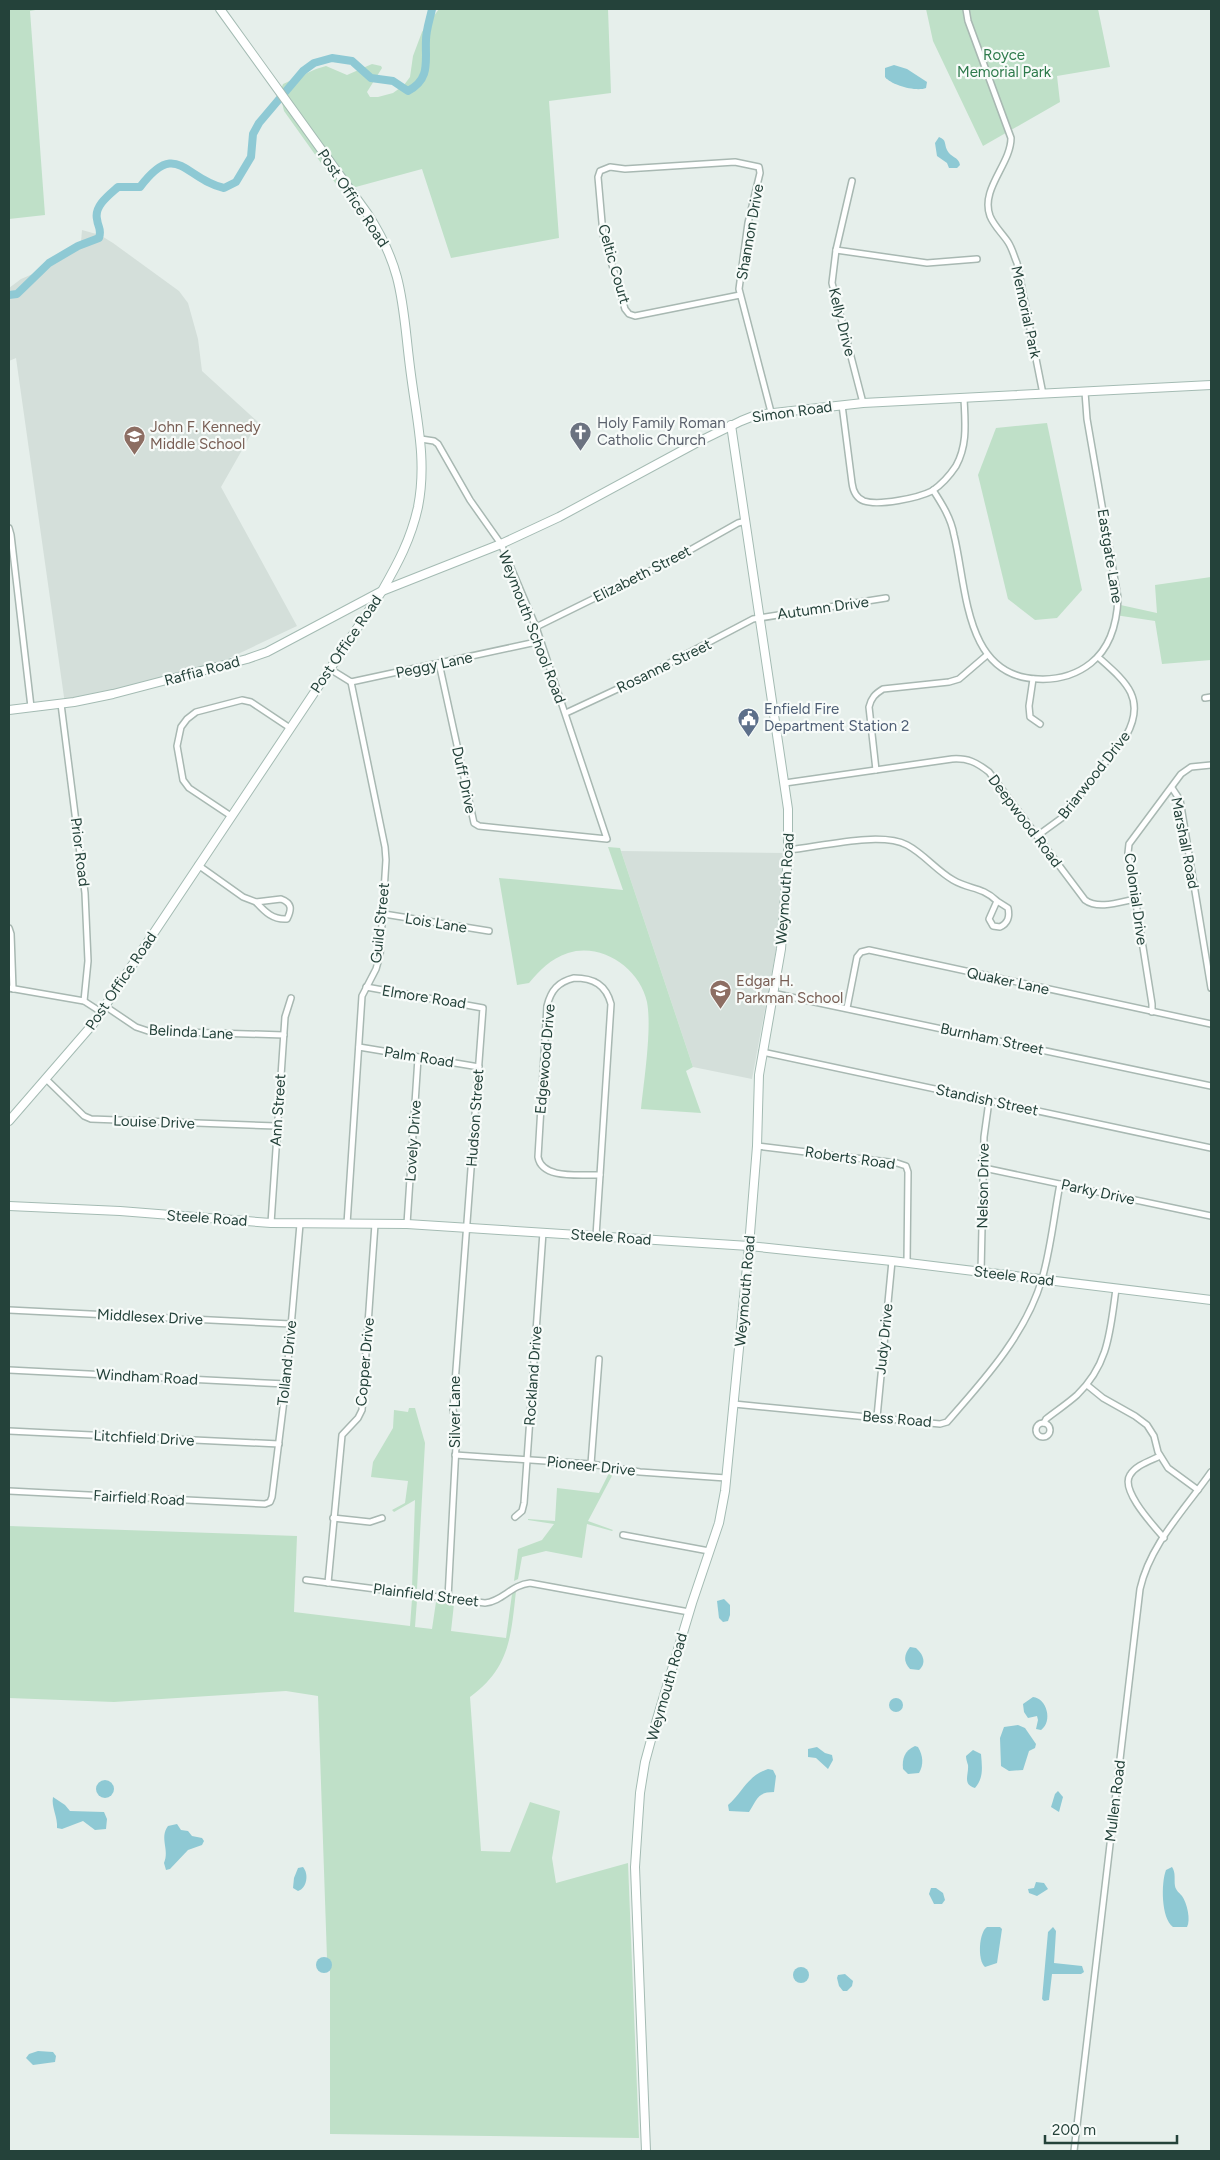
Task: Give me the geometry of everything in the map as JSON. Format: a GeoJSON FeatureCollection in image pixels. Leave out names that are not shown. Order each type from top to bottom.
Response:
{"type":"FeatureCollection","features":[{"type":"Feature","properties":{"kind":"street","name":"Post Office Road"},"geometry":{"type":"LineString","coordinates":[[9,1121],[85,1034],[103,1009],[382,591],[402,556],[413,527],[420,492],[421,439],[403,296],[391,255],[367,213],[220,9]]}},
{"type":"Feature","properties":{"kind":"street","name":"Memorial Park"},"geometry":{"type":"LineString","coordinates":[[966,9],[968,21],[1011,138],[1011,148],[1008,157],[992,188],[989,202],[990,214],[1009,243],[1017,263],[1043,394]]}},
{"type":"Feature","properties":{"kind":"street","name":"Celtic Court"},"geometry":{"type":"LineString","coordinates":[[740,295],[635,316],[629,314],[625,309],[603,234],[598,177],[600,171],[610,167],[625,169],[735,162],[759,167]]}},
{"type":"Feature","properties":{"kind":"street","name":"Shannon Drive"},"geometry":{"type":"LineString","coordinates":[[759,167],[760,173],[748,223],[740,295],[771,412]]}},
{"type":"Feature","properties":{"kind":"street","name":"Kelly Drive"},"geometry":{"type":"LineString","coordinates":[[852,180],[836,250],[832,282],[833,292],[863,403]]}},
{"type":"Feature","properties":{"kind":"street"},"geometry":{"type":"LineString","coordinates":[[836,250],[927,263],[977,259]]}},
{"type":"Feature","properties":{"kind":"street","name":"Simon Road"},"geometry":{"type":"LineString","coordinates":[[382,591],[501,544],[587,503],[731,425],[756,415],[863,403],[1211,384]]}},
{"type":"Feature","properties":{"kind":"street","name":"Eastgate Lane"},"geometry":{"type":"LineString","coordinates":[[933,490],[951,522],[973,629],[987,655],[1008,671],[1033,679],[1063,678],[1075,673],[1098,657],[1107,645],[1114,630],[1118,614],[1118,598],[1087,419],[1085,392]]}},
{"type":"Feature","properties":{"kind":"street"},"geometry":{"type":"LineString","coordinates":[[842,405],[853,489],[859,498],[870,502],[899,500],[919,496],[933,490],[946,479],[956,466],[963,448],[966,432],[964,398]]}},
{"type":"Feature","properties":{"kind":"street","name":"Weymouth Road"},"geometry":{"type":"LineString","coordinates":[[646,2151],[634,1866],[638,1816],[645,1762],[689,1612],[719,1523],[726,1478],[749,1246],[757,1146],[757,1095],[762,1052],[781,949],[788,850],[788,809],[785,783],[747,520],[731,425]]}},
{"type":"Feature","properties":{"kind":"street","name":"Weymouth School Road"},"geometry":{"type":"LineString","coordinates":[[421,439],[430,439],[438,444],[470,500],[501,544],[536,627],[607,839]]}},
{"type":"Feature","properties":{"kind":"street","name":"Elizabeth Street"},"geometry":{"type":"LineString","coordinates":[[536,627],[676,558],[738,523],[747,520]]}},
{"type":"Feature","properties":{"kind":"street"},"geometry":{"type":"LineString","coordinates":[[9,528],[30,707]]}},
{"type":"Feature","properties":{"kind":"street","name":"Raffia Road"},"geometry":{"type":"LineString","coordinates":[[9,710],[61,704],[120,692],[247,659],[283,644],[382,591]]}},
{"type":"Feature","properties":{"kind":"street","name":"Autumn Drive"},"geometry":{"type":"LineString","coordinates":[[761,617],[886,598]]}},
{"type":"Feature","properties":{"kind":"street","name":"Rosanne Street"},"geometry":{"type":"LineString","coordinates":[[566,713],[761,617]]}},
{"type":"Feature","properties":{"kind":"street","name":"Peggy Lane"},"geometry":{"type":"LineString","coordinates":[[351,682],[541,641]]}},
{"type":"Feature","properties":{"kind":"street"},"geometry":{"type":"LineString","coordinates":[[876,770],[869,707],[876,693],[883,689],[949,682],[959,679],[987,655]]}},
{"type":"Feature","properties":{"kind":"street","name":"Briarwood Drive"},"geometry":{"type":"LineString","coordinates":[[1037,836],[1063,817],[1126,736],[1133,724],[1135,708],[1131,692],[1123,679],[1098,657]]}},
{"type":"Feature","properties":{"kind":"street","name":"Duff Drive"},"geometry":{"type":"LineString","coordinates":[[439,663],[474,823],[479,826],[607,839]]}},
{"type":"Feature","properties":{"kind":"street"},"geometry":{"type":"LineString","coordinates":[[330,669],[351,682]]}},
{"type":"Feature","properties":{"kind":"street"},"geometry":{"type":"LineString","coordinates":[[1033,679],[1029,706],[1030,717],[1040,724]]}},
{"type":"Feature","properties":{"kind":"street","name":"Guild Street"},"geometry":{"type":"LineString","coordinates":[[347,1224],[362,996],[376,969],[380,954],[384,914],[385,847],[351,682]]}},
{"type":"Feature","properties":{"kind":"street"},"geometry":{"type":"LineString","coordinates":[[1205,698],[1211,697]]}},
{"type":"Feature","properties":{"kind":"street"},"geometry":{"type":"LineString","coordinates":[[231,816],[189,788],[183,780],[177,746],[181,727],[196,712],[242,700],[251,702],[290,728]]}},
{"type":"Feature","properties":{"kind":"street","name":"Prior Road"},"geometry":{"type":"LineString","coordinates":[[61,704],[85,893],[88,961],[84,1001]]}},
{"type":"Feature","properties":{"kind":"street","name":"Deepwood Road"},"geometry":{"type":"LineString","coordinates":[[785,783],[963,758],[977,762],[989,772],[1085,900],[1090,904],[1108,904],[1135,899]]}},
{"type":"Feature","properties":{"kind":"street","name":"Colonial Drive"},"geometry":{"type":"LineString","coordinates":[[1152,1012],[1128,853],[1129,844],[1185,771],[1192,767],[1211,764]]}},
{"type":"Feature","properties":{"kind":"street","name":"Marshall Road"},"geometry":{"type":"LineString","coordinates":[[1172,788],[1180,800],[1211,988]]}},
{"type":"Feature","properties":{"kind":"street"},"geometry":{"type":"LineString","coordinates":[[788,850],[875,839],[900,843],[918,851],[952,879],[987,892],[997,902],[1008,908],[1009,914],[1006,922],[1000,927],[993,926],[989,919],[997,902]]}},
{"type":"Feature","properties":{"kind":"street"},"geometry":{"type":"LineString","coordinates":[[198,865],[243,897],[256,902],[277,919],[287,919],[291,910],[289,903],[281,899],[256,902]]}},
{"type":"Feature","properties":{"kind":"street","name":"Lois Lane"},"geometry":{"type":"LineString","coordinates":[[384,914],[489,931]]}},
{"type":"Feature","properties":{"kind":"street"},"geometry":{"type":"LineString","coordinates":[[9,928],[11,934],[11,988],[84,1001]]}},
{"type":"Feature","properties":{"kind":"street","name":"Quaker Lane"},"geometry":{"type":"LineString","coordinates":[[847,1008],[858,957],[861,952],[869,950],[1211,1024]]}},
{"type":"Feature","properties":{"kind":"street","name":"Edgewood Drive"},"geometry":{"type":"LineString","coordinates":[[596,1236],[600,1176],[611,1004],[606,990],[596,981],[574,978],[559,984],[551,993],[547,1006],[538,1157],[540,1164],[546,1170],[552,1172],[600,1176]]}},
{"type":"Feature","properties":{"kind":"street","name":"Elmore Road"},"geometry":{"type":"LineString","coordinates":[[366,987],[483,1008]]}},
{"type":"Feature","properties":{"kind":"street","name":"Burnham Street"},"geometry":{"type":"LineString","coordinates":[[772,993],[1211,1086]]}},
{"type":"Feature","properties":{"kind":"street","name":"Ann Street"},"geometry":{"type":"LineString","coordinates":[[271,1223],[276,1126],[285,1016],[291,998]]}},
{"type":"Feature","properties":{"kind":"street","name":"Belinda Lane"},"geometry":{"type":"LineString","coordinates":[[84,1001],[148,1031],[284,1035]]}},
{"type":"Feature","properties":{"kind":"street","name":"Hudson Street"},"geometry":{"type":"LineString","coordinates":[[468,1228],[483,1008]]}},
{"type":"Feature","properties":{"kind":"street","name":"Palm Road"},"geometry":{"type":"LineString","coordinates":[[359,1047],[479,1067]]}},
{"type":"Feature","properties":{"kind":"street","name":"Standish Street"},"geometry":{"type":"LineString","coordinates":[[762,1052],[1211,1148]]}},
{"type":"Feature","properties":{"kind":"street","name":"Lovely Drive"},"geometry":{"type":"LineString","coordinates":[[407,1224],[418,1058]]}},
{"type":"Feature","properties":{"kind":"street","name":"Louise Drive"},"geometry":{"type":"LineString","coordinates":[[46,1079],[84,1116],[91,1119],[276,1126]]}},
{"type":"Feature","properties":{"kind":"street","name":"Nelson Drive"},"geometry":{"type":"LineString","coordinates":[[981,1272],[984,1131],[989,1101]]}},
{"type":"Feature","properties":{"kind":"street","name":"Roberts Road"},"geometry":{"type":"LineString","coordinates":[[757,1146],[897,1163],[906,1166],[908,1172],[907,1263]]}},
{"type":"Feature","properties":{"kind":"street","name":"Parky Drive"},"geometry":{"type":"LineString","coordinates":[[984,1168],[1211,1216]]}},
{"type":"Feature","properties":{"kind":"street"},"geometry":{"type":"LineString","coordinates":[[1042,1279],[1060,1184]]}},
{"type":"Feature","properties":{"kind":"street","name":"Steele Road"},"geometry":{"type":"LineString","coordinates":[[9,1206],[120,1211],[271,1223],[407,1224],[749,1246],[892,1261],[1211,1300]]}},
{"type":"Feature","properties":{"kind":"street","name":"Tolland Drive"},"geometry":{"type":"LineString","coordinates":[[270,1502],[286,1384],[300,1224]]}},
{"type":"Feature","properties":{"kind":"street","name":"Copper Drive"},"geometry":{"type":"LineString","coordinates":[[328,1583],[342,1435],[358,1418],[362,1410],[376,1224]]}},
{"type":"Feature","properties":{"kind":"street","name":"Silver Lane"},"geometry":{"type":"LineString","coordinates":[[448,1598],[457,1427],[453,1410],[465,1231],[468,1228]]}},
{"type":"Feature","properties":{"kind":"street","name":"Rockland Drive"},"geometry":{"type":"LineString","coordinates":[[515,1517],[522,1511],[543,1232]]}},
{"type":"Feature","properties":{"kind":"street","name":"Judy Drive"},"geometry":{"type":"LineString","coordinates":[[876,1417],[892,1261]]}},
{"type":"Feature","properties":{"kind":"street","name":"Bess Road"},"geometry":{"type":"LineString","coordinates":[[734,1404],[940,1424],[947,1422],[1002,1357],[1025,1318],[1042,1279]]}},
{"type":"Feature","properties":{"kind":"street"},"geometry":{"type":"LineString","coordinates":[[1044,1423],[1046,1419],[1075,1397],[1097,1372],[1106,1352],[1116,1289]]}},
{"type":"Feature","properties":{"kind":"street","name":"Middlesex Drive"},"geometry":{"type":"LineString","coordinates":[[9,1310],[291,1324]]}},
{"type":"Feature","properties":{"kind":"street"},"geometry":{"type":"LineString","coordinates":[[591,1464],[599,1359]]}},
{"type":"Feature","properties":{"kind":"street","name":"Windham Road"},"geometry":{"type":"LineString","coordinates":[[9,1370],[286,1384]]}},
{"type":"Feature","properties":{"kind":"street"},"geometry":{"type":"LineString","coordinates":[[1087,1385],[1103,1398],[1147,1425],[1152,1430],[1160,1456],[1168,1468],[1198,1490]]}},
{"type":"Feature","properties":{"kind":"street","name":"Litchfield Drive"},"geometry":{"type":"LineString","coordinates":[[9,1431],[279,1444]]}},
{"type":"Feature","properties":{"kind":"street","name":"Pioneer Drive"},"geometry":{"type":"LineString","coordinates":[[455,1455],[591,1464],[640,1472],[726,1478]]}},
{"type":"Feature","properties":{"kind":"street"},"geometry":{"type":"LineString","coordinates":[[1160,1456],[1139,1466],[1129,1476],[1127,1483],[1133,1497],[1164,1538]]}},
{"type":"Feature","properties":{"kind":"street","name":"Mullen Road"},"geometry":{"type":"LineString","coordinates":[[1074,2151],[1083,2088],[1137,1607],[1146,1568],[1164,1538],[1211,1472]]}},
{"type":"Feature","properties":{"kind":"street","name":"Fairfield Road"},"geometry":{"type":"LineString","coordinates":[[9,1492],[265,1504],[270,1502]]}},
{"type":"Feature","properties":{"kind":"street"},"geometry":{"type":"LineString","coordinates":[[333,1518],[370,1522],[382,1518]]}},
{"type":"Feature","properties":{"kind":"street"},"geometry":{"type":"LineString","coordinates":[[623,1534],[709,1551]]}},
{"type":"Feature","properties":{"kind":"street","name":"Plainfield Street"},"geometry":{"type":"LineString","coordinates":[[306,1580],[492,1602],[514,1587],[530,1583],[689,1612]]}},
{"type":"Feature","properties":{"kind":"shaded area","name":"John F. Kennedy Middle School"},"geometry":{"type":"Polygon","coordinates":[[[82,230],[100,235],[113,243],[179,291],[188,303],[198,339],[202,371],[258,422],[221,487],[297,626],[223,661],[65,704],[16,358],[9,361],[9,288],[21,279],[35,273],[59,255],[78,245],[81,242],[82,230]]]}},
{"type":"Feature","properties":{"kind":"shaded area","name":"Edgar H. Parkman School"},"geometry":{"type":"Polygon","coordinates":[[[621,851],[784,853],[776,950],[752,1079],[693,1067],[621,851]]]}},
{"type":"Feature","properties":{"kind":"green space"},"geometry":{"type":"Polygon","coordinates":[[[9,9],[41,9],[30,11],[45,215],[9,219],[9,9]]]}},
{"type":"Feature","properties":{"kind":"green space"},"geometry":{"type":"Polygon","coordinates":[[[439,9],[608,9],[611,93],[549,101],[559,238],[451,258],[422,169],[341,191],[284,111],[281,94],[283,84],[326,66],[347,75],[372,64],[381,66],[382,68],[367,92],[370,97],[393,93],[404,85],[410,77],[413,56],[422,32],[439,9]]]}},
{"type":"Feature","properties":{"kind":"green space","name":"Royce Memorial Park"},"geometry":{"type":"Polygon","coordinates":[[[926,9],[1098,9],[1110,67],[1057,76],[1060,102],[983,146],[933,41],[926,9]]]}},
{"type":"Feature","properties":{"kind":"green space"},"geometry":{"type":"Polygon","coordinates":[[[1047,423],[1082,590],[1057,618],[1035,620],[1008,599],[978,475],[996,428],[1047,423]]]}},
{"type":"Feature","properties":{"kind":"green space"},"geometry":{"type":"Polygon","coordinates":[[[1211,577],[1211,660],[1162,664],[1155,621],[1115,615],[1116,604],[1157,613],[1155,585],[1211,577]]]}},
{"type":"Feature","properties":{"kind":"green space"},"geometry":{"type":"Polygon","coordinates":[[[608,847],[620,848],[693,1067],[686,1071],[701,1113],[641,1109],[649,1026],[647,1002],[636,978],[617,961],[593,951],[568,953],[541,969],[529,983],[517,985],[499,878],[623,890],[608,847]]]}},
{"type":"Feature","properties":{"kind":"green space"},"geometry":{"type":"Polygon","coordinates":[[[409,1408],[415,1408],[425,1443],[417,1589],[412,1588],[415,1500],[394,1512],[392,1510],[405,1503],[408,1481],[371,1477],[373,1462],[393,1428],[394,1410],[408,1412],[409,1408]]]}},
{"type":"Feature","properties":{"kind":"green space"},"geometry":{"type":"Polygon","coordinates":[[[610,1471],[614,1472],[588,1521],[613,1530],[587,1524],[582,1558],[546,1551],[522,1557],[518,1579],[514,1581],[518,1549],[542,1540],[554,1524],[528,1519],[555,1521],[557,1488],[599,1493],[610,1471]]]}},
{"type":"Feature","properties":{"kind":"green space"},"geometry":{"type":"Polygon","coordinates":[[[9,1526],[297,1536],[294,1612],[410,1626],[412,1599],[417,1600],[415,1627],[432,1629],[436,1602],[454,1604],[451,1631],[506,1638],[512,1594],[516,1591],[510,1637],[501,1663],[483,1686],[470,1697],[481,1851],[510,1852],[530,1802],[560,1811],[552,1858],[556,1883],[628,1863],[639,2138],[330,2134],[330,1970],[327,1958],[318,1696],[286,1691],[114,1702],[9,1698],[9,1526]]]}},
{"type":"Feature","properties":{"kind":"water"},"geometry":{"type":"Polygon","coordinates":[[[894,65],[907,69],[927,82],[926,88],[910,88],[888,80],[885,77],[885,68],[894,65]]]}},
{"type":"Feature","properties":{"kind":"water"},"geometry":{"type":"Polygon","coordinates":[[[939,137],[944,141],[948,152],[959,162],[960,165],[957,168],[949,168],[947,163],[937,156],[935,143],[939,137]]]}},
{"type":"Feature","properties":{"kind":"water"},"geometry":{"type":"Polygon","coordinates":[[[724,1599],[730,1605],[730,1615],[728,1621],[723,1622],[719,1618],[717,1601],[724,1599]]]}},
{"type":"Feature","properties":{"kind":"water"},"geometry":{"type":"Polygon","coordinates":[[[910,1647],[916,1648],[921,1653],[923,1664],[919,1670],[910,1669],[906,1664],[906,1652],[910,1647]]]}},
{"type":"Feature","properties":{"kind":"water"},"geometry":{"type":"Polygon","coordinates":[[[1033,1697],[1042,1701],[1047,1711],[1047,1722],[1041,1730],[1036,1729],[1037,1716],[1028,1718],[1024,1712],[1023,1704],[1033,1697]]]}},
{"type":"Feature","properties":{"kind":"water"},"geometry":{"type":"Polygon","coordinates":[[[893,1698],[899,1698],[903,1705],[899,1712],[893,1712],[889,1708],[889,1702],[893,1698]]]}},
{"type":"Feature","properties":{"kind":"water"},"geometry":{"type":"Polygon","coordinates":[[[1018,1725],[1025,1728],[1036,1744],[1035,1748],[1029,1751],[1023,1770],[1009,1771],[1001,1766],[1000,1738],[1004,1727],[1018,1725]]]}},
{"type":"Feature","properties":{"kind":"water"},"geometry":{"type":"Polygon","coordinates":[[[915,1746],[918,1747],[921,1754],[922,1766],[919,1773],[908,1774],[903,1769],[903,1759],[908,1750],[915,1746]]]}},
{"type":"Feature","properties":{"kind":"water"},"geometry":{"type":"Polygon","coordinates":[[[817,1747],[825,1753],[832,1755],[833,1760],[828,1769],[816,1758],[808,1757],[808,1749],[817,1747]]]}},
{"type":"Feature","properties":{"kind":"water"},"geometry":{"type":"Polygon","coordinates":[[[973,1750],[981,1754],[982,1763],[981,1776],[975,1788],[967,1782],[968,1765],[966,1756],[973,1750]]]}},
{"type":"Feature","properties":{"kind":"water"},"geometry":{"type":"Polygon","coordinates":[[[768,1769],[773,1770],[776,1776],[774,1792],[761,1795],[749,1812],[729,1811],[728,1805],[750,1780],[768,1769]]]}},
{"type":"Feature","properties":{"kind":"water"},"geometry":{"type":"Polygon","coordinates":[[[105,1780],[111,1783],[114,1789],[111,1795],[105,1798],[99,1795],[96,1789],[99,1783],[105,1780]]]}},
{"type":"Feature","properties":{"kind":"water"},"geometry":{"type":"Polygon","coordinates":[[[1058,1791],[1063,1797],[1059,1812],[1051,1807],[1055,1794],[1058,1791]]]}},
{"type":"Feature","properties":{"kind":"water"},"geometry":{"type":"Polygon","coordinates":[[[53,1797],[70,1811],[104,1812],[107,1819],[106,1829],[95,1830],[83,1821],[62,1829],[57,1828],[53,1797]]]}},
{"type":"Feature","properties":{"kind":"water"},"geometry":{"type":"Polygon","coordinates":[[[177,1824],[181,1830],[188,1831],[192,1836],[202,1838],[204,1841],[202,1845],[188,1850],[170,1869],[166,1870],[164,1863],[166,1853],[164,1835],[168,1826],[177,1824]]]}},
{"type":"Feature","properties":{"kind":"water"},"geometry":{"type":"Polygon","coordinates":[[[303,1867],[306,1873],[306,1880],[303,1887],[298,1891],[293,1888],[294,1878],[298,1868],[303,1867]]]}},
{"type":"Feature","properties":{"kind":"water"},"geometry":{"type":"Polygon","coordinates":[[[1172,1867],[1175,1888],[1184,1899],[1187,1907],[1189,1920],[1187,1927],[1173,1927],[1166,1916],[1164,1908],[1164,1876],[1166,1870],[1172,1867]]]}},
{"type":"Feature","properties":{"kind":"water"},"geometry":{"type":"Polygon","coordinates":[[[1036,1882],[1044,1883],[1048,1889],[1037,1896],[1029,1893],[1028,1889],[1034,1888],[1036,1882]]]}},
{"type":"Feature","properties":{"kind":"water"},"geometry":{"type":"Polygon","coordinates":[[[931,1888],[936,1888],[943,1893],[945,1900],[942,1904],[934,1904],[929,1894],[931,1888]]]}},
{"type":"Feature","properties":{"kind":"water"},"geometry":{"type":"Polygon","coordinates":[[[987,1927],[1000,1927],[1002,1929],[997,1963],[985,1967],[982,1963],[980,1946],[982,1934],[987,1927]]]}},
{"type":"Feature","properties":{"kind":"water"},"geometry":{"type":"Polygon","coordinates":[[[1053,1927],[1056,1931],[1054,1963],[1082,1966],[1084,1972],[1081,1974],[1052,1974],[1049,2000],[1044,2001],[1042,1999],[1048,1932],[1053,1927]]]}},
{"type":"Feature","properties":{"kind":"water"},"geometry":{"type":"Polygon","coordinates":[[[324,1957],[332,1965],[324,1973],[316,1965],[324,1957]]]}},
{"type":"Feature","properties":{"kind":"water"},"geometry":{"type":"Polygon","coordinates":[[[798,1967],[804,1967],[809,1972],[807,1981],[798,1983],[793,1978],[793,1972],[798,1967]]]}},
{"type":"Feature","properties":{"kind":"water"},"geometry":{"type":"Polygon","coordinates":[[[845,1974],[853,1981],[852,1986],[847,1991],[843,1991],[839,1986],[837,1978],[838,1975],[845,1974]]]}},
{"type":"Feature","properties":{"kind":"water"},"geometry":{"type":"Polygon","coordinates":[[[38,2051],[53,2052],[56,2056],[55,2062],[33,2065],[26,2058],[29,2054],[38,2051]]]}},
{"type":"Feature","properties":{"kind":"waterway"},"geometry":{"type":"LineString","coordinates":[[9,295],[17,294],[49,263],[78,246],[99,238],[98,210],[103,201],[118,187],[140,187],[163,165],[172,163],[181,166],[210,183],[224,188],[236,182],[251,157],[253,134],[259,123],[303,71],[314,63],[332,58],[352,61],[371,78],[393,81],[408,91],[424,75],[426,36],[432,9]]}},
{"type":"Feature","properties":{"kind":"place","name":"Holy Family Roman Catholic Church"},"geometry":{"type":"Point","coordinates":[581,451]}},
{"type":"Feature","properties":{"kind":"place","name":"John F. Kennedy Middle School"},"geometry":{"type":"Point","coordinates":[134,455]}},
{"type":"Feature","properties":{"kind":"place","name":"Enfield Fire Department Station 2"},"geometry":{"type":"Point","coordinates":[748,737]}},
{"type":"Feature","properties":{"kind":"place","name":"Edgar H. Parkman School"},"geometry":{"type":"Point","coordinates":[720,1009]}}]}
